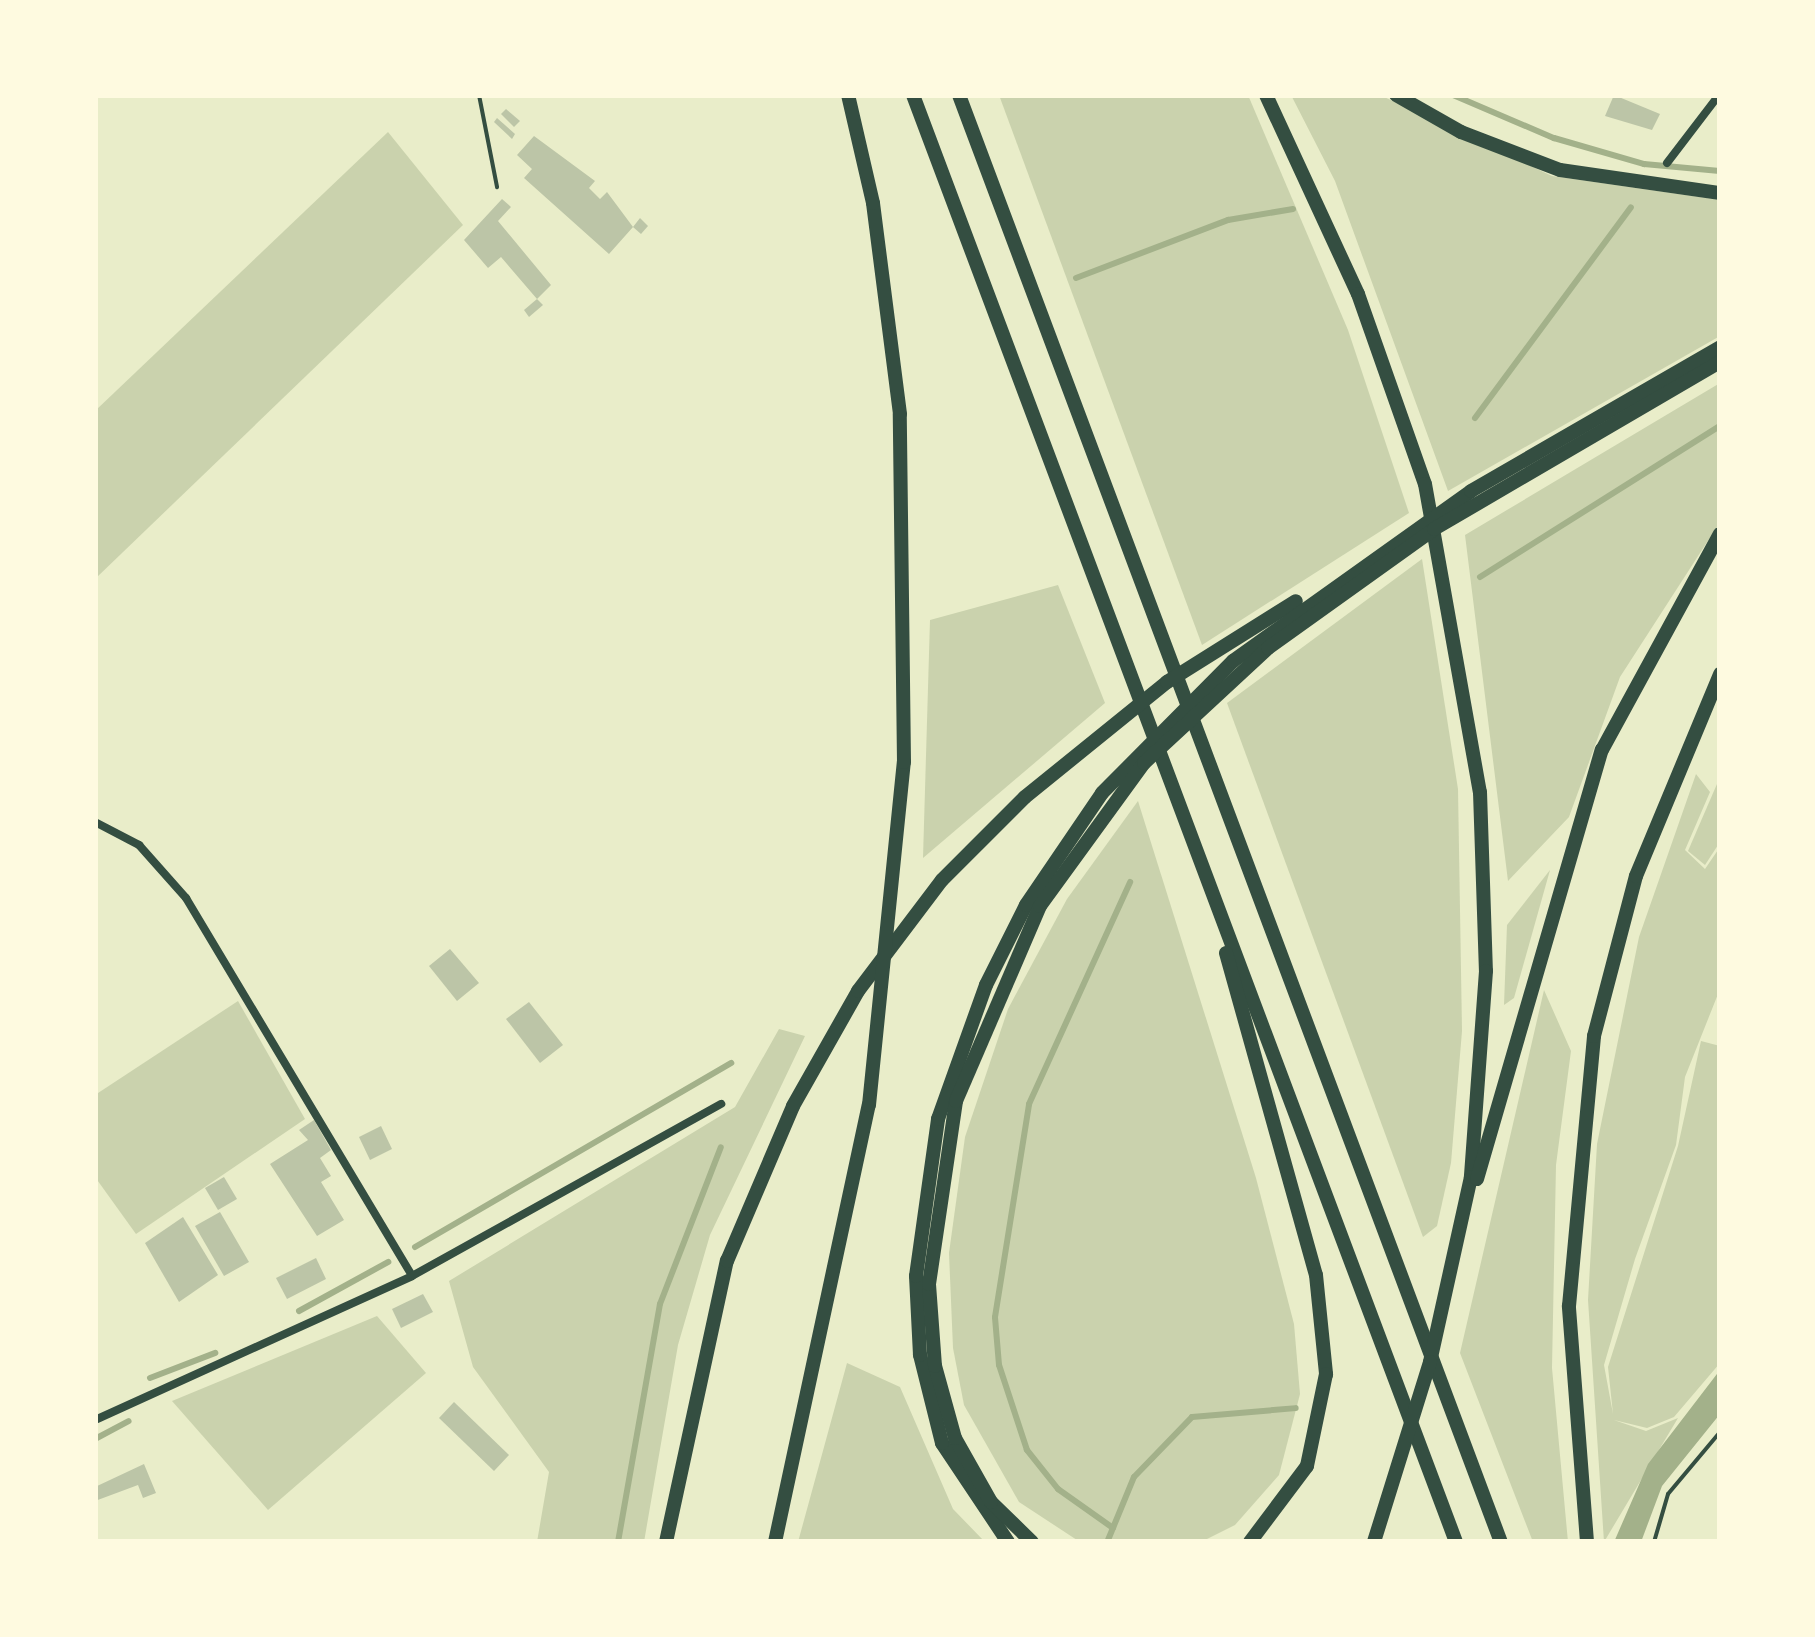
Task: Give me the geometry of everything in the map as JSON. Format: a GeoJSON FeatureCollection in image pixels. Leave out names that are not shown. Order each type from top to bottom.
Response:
{"type":"FeatureCollection","features":[{"type":"Feature","properties":{"kind":"highway"},"geometry":{"type":"LineString","coordinates":[[774,1542],[869,1105],[904,762],[900,414],[873,203],[848,95]]}},
{"type":"Feature","properties":{"kind":"highway"},"geometry":{"type":"LineString","coordinates":[[913,95],[1456,1542]]}},
{"type":"Feature","properties":{"kind":"highway"},"geometry":{"type":"LineString","coordinates":[[959,95],[1501,1542]]}},
{"type":"Feature","properties":{"kind":"highway"},"geometry":{"type":"LineString","coordinates":[[1266,95],[1404,420],[1465,674],[1486,930],[1478,1109],[1455,1257]]}},
{"type":"Feature","properties":{"kind":"highway"},"geometry":{"type":"LineString","coordinates":[[1396,95],[1461,132],[1560,170],[1720,193]]}},
{"type":"Feature","properties":{"kind":"highway"},"geometry":{"type":"LineString","coordinates":[[1235,666],[1390,550],[1720,347]]}},
{"type":"Feature","properties":{"kind":"highway"},"geometry":{"type":"LineString","coordinates":[[1473,498],[1720,362]]}},
{"type":"Feature","properties":{"kind":"highway"},"geometry":{"type":"LineString","coordinates":[[1374,1542],[1582,803],[1640,667],[1720,534]]}},
{"type":"Feature","properties":{"kind":"highway"},"geometry":{"type":"LineString","coordinates":[[666,1542],[727,1261],[830,1036],[942,880],[1086,746],[1226,641],[1390,550]]}},
{"type":"Feature","properties":{"kind":"highway"},"geometry":{"type":"LineString","coordinates":[[1008,1542],[960,1481],[931,1408],[917,1302],[924,1195],[938,1119],[986,984],[1044,874],[1105,800],[1235,666],[1366,560]]}},
{"type":"Feature","properties":{"kind":"highway"},"geometry":{"type":"LineString","coordinates":[[1587,1542],[1569,1306],[1589,1071],[1636,876],[1720,674]]}},
{"type":"Feature","properties":{"kind":"highway"},"geometry":{"type":"LineString","coordinates":[[1032,1542],[978,1483],[946,1413],[929,1313],[933,1216],[956,1101],[995,993],[1105,800]]}},
{"type":"Feature","properties":{"kind":"highway"},"geometry":{"type":"LineString","coordinates":[[1200,861],[1324,1332],[1314,1445],[1288,1500],[1250,1542]]}},
{"type":"Feature","properties":{"kind":"street"},"geometry":{"type":"LineString","coordinates":[[1667,163],[1720,95]]}},
{"type":"Feature","properties":{"kind":"street"},"geometry":{"type":"LineString","coordinates":[[95,822],[139,844],[186,898],[412,1276]]}},
{"type":"Feature","properties":{"kind":"street"},"geometry":{"type":"LineString","coordinates":[[95,1420],[412,1276],[721,1104]]}},
{"type":"Feature","properties":{"kind":"path"},"geometry":{"type":"LineString","coordinates":[[479,95],[497,188]]}},
{"type":"Feature","properties":{"kind":"path"},"geometry":{"type":"LineString","coordinates":[[1654,1542],[1668,1494],[1720,1432]]}},
{"type":"Feature","properties":{"kind":"shaded area"},"geometry":{"type":"Polygon","coordinates":[[[999,95],[1248,95],[1348,330],[1409,513],[1202,645],[999,95]]]}},
{"type":"Feature","properties":{"kind":"shaded area"},"geometry":{"type":"Polygon","coordinates":[[[1291,95],[1380,95],[1552,176],[1720,200],[1720,336],[1448,491],[1335,181],[1291,95]]]}},
{"type":"Feature","properties":{"kind":"shaded area"},"geometry":{"type":"Polygon","coordinates":[[[388,132],[463,225],[95,579],[95,411],[388,132]]]}},
{"type":"Feature","properties":{"kind":"shaded area"},"geometry":{"type":"Polygon","coordinates":[[[1720,383],[1720,522],[1620,677],[1569,817],[1508,881],[1465,535],[1720,383]]]}},
{"type":"Feature","properties":{"kind":"shaded area"},"geometry":{"type":"Polygon","coordinates":[[[1422,559],[1458,789],[1462,1031],[1451,1163],[1437,1226],[1423,1237],[1227,703],[1422,559]]]}},
{"type":"Feature","properties":{"kind":"shaded area"},"geometry":{"type":"Polygon","coordinates":[[[1058,585],[1105,703],[923,858],[930,620],[1058,585]]]}},
{"type":"Feature","properties":{"kind":"shaded area"},"geometry":{"type":"Polygon","coordinates":[[[1696,774],[1710,792],[1685,850],[1705,869],[1720,847],[1720,989],[1685,1077],[1676,1145],[1635,1259],[1604,1365],[1613,1414],[1608,1367],[1678,1146],[1701,1041],[1720,1046],[1720,1363],[1674,1417],[1647,1428],[1614,1420],[1646,1431],[1678,1418],[1604,1542],[1588,1300],[1597,1144],[1639,937],[1696,774]]]}},
{"type":"Feature","properties":{"kind":"shaded area"},"geometry":{"type":"Polygon","coordinates":[[[1720,777],[1720,842],[1705,865],[1688,851],[1720,777]]]}},
{"type":"Feature","properties":{"kind":"shaded area"},"geometry":{"type":"Polygon","coordinates":[[[1138,801],[1256,1178],[1294,1324],[1300,1394],[1279,1475],[1235,1525],[1201,1542],[1080,1542],[1019,1502],[964,1405],[953,1348],[949,1253],[965,1137],[1008,1009],[1067,899],[1138,801]]]}},
{"type":"Feature","properties":{"kind":"shaded area"},"geometry":{"type":"Polygon","coordinates":[[[1550,870],[1514,998],[1504,1005],[1507,925],[1550,870]]]}},
{"type":"Feature","properties":{"kind":"shaded area"},"geometry":{"type":"Polygon","coordinates":[[[1544,990],[1571,1051],[1556,1165],[1552,1368],[1568,1542],[1533,1542],[1460,1353],[1544,990]]]}},
{"type":"Feature","properties":{"kind":"shaded area"},"geometry":{"type":"Polygon","coordinates":[[[238,1001],[305,1119],[136,1234],[95,1177],[95,1095],[238,1001]]]}},
{"type":"Feature","properties":{"kind":"shaded area"},"geometry":{"type":"Polygon","coordinates":[[[779,1029],[805,1036],[710,1235],[678,1345],[644,1542],[537,1542],[549,1472],[473,1367],[449,1281],[735,1107],[779,1029]]]}},
{"type":"Feature","properties":{"kind":"shaded area"},"geometry":{"type":"Polygon","coordinates":[[[377,1316],[426,1373],[268,1510],[172,1401],[377,1316]]]}},
{"type":"Feature","properties":{"kind":"shaded area"},"geometry":{"type":"Polygon","coordinates":[[[847,1363],[900,1387],[953,1509],[985,1542],[798,1542],[847,1363]]]}},
{"type":"Feature","properties":{"kind":"shaded area"},"geometry":{"type":"Polygon","coordinates":[[[1720,1370],[1720,1414],[1662,1486],[1641,1542],[1614,1542],[1648,1464],[1720,1370]]]}},
{"type":"Feature","properties":{"kind":"building"},"geometry":{"type":"Polygon","coordinates":[[[1614,95],[1660,114],[1652,130],[1605,116],[1614,95]]]}},
{"type":"Feature","properties":{"kind":"building"},"geometry":{"type":"Polygon","coordinates":[[[506,109],[520,121],[514,127],[501,114],[506,109]]]}},
{"type":"Feature","properties":{"kind":"building"},"geometry":{"type":"Polygon","coordinates":[[[497,118],[515,134],[512,139],[494,122],[497,118]]]}},
{"type":"Feature","properties":{"kind":"building"},"geometry":{"type":"Polygon","coordinates":[[[534,136],[595,181],[589,188],[600,199],[607,192],[633,227],[609,254],[524,178],[532,169],[517,155],[534,136]]]}},
{"type":"Feature","properties":{"kind":"building"},"geometry":{"type":"Polygon","coordinates":[[[502,199],[511,207],[498,221],[551,285],[537,299],[501,257],[488,268],[464,240],[502,199]]]}},
{"type":"Feature","properties":{"kind":"building"},"geometry":{"type":"Polygon","coordinates":[[[640,218],[648,226],[641,234],[633,227],[640,218]]]}},
{"type":"Feature","properties":{"kind":"building"},"geometry":{"type":"Polygon","coordinates":[[[537,299],[543,305],[529,317],[524,310],[537,299]]]}},
{"type":"Feature","properties":{"kind":"building"},"geometry":{"type":"Polygon","coordinates":[[[450,949],[479,983],[457,1001],[429,966],[450,949]]]}},
{"type":"Feature","properties":{"kind":"building"},"geometry":{"type":"Polygon","coordinates":[[[529,1002],[563,1045],[540,1063],[506,1019],[529,1002]]]}},
{"type":"Feature","properties":{"kind":"building"},"geometry":{"type":"Polygon","coordinates":[[[314,1120],[331,1150],[320,1158],[331,1176],[321,1182],[344,1220],[317,1236],[270,1164],[308,1140],[299,1130],[314,1120]]]}},
{"type":"Feature","properties":{"kind":"building"},"geometry":{"type":"Polygon","coordinates":[[[381,1126],[392,1149],[370,1160],[359,1137],[381,1126]]]}},
{"type":"Feature","properties":{"kind":"building"},"geometry":{"type":"Polygon","coordinates":[[[224,1177],[237,1199],[218,1210],[205,1188],[224,1177]]]}},
{"type":"Feature","properties":{"kind":"building"},"geometry":{"type":"Polygon","coordinates":[[[220,1212],[249,1262],[224,1276],[195,1226],[220,1212]]]}},
{"type":"Feature","properties":{"kind":"building"},"geometry":{"type":"Polygon","coordinates":[[[183,1217],[218,1275],[179,1302],[145,1243],[183,1217]]]}},
{"type":"Feature","properties":{"kind":"building"},"geometry":{"type":"Polygon","coordinates":[[[316,1258],[326,1279],[287,1299],[276,1278],[316,1258]]]}},
{"type":"Feature","properties":{"kind":"building"},"geometry":{"type":"Polygon","coordinates":[[[423,1294],[433,1312],[401,1328],[392,1309],[423,1294]]]}},
{"type":"Feature","properties":{"kind":"building"},"geometry":{"type":"Polygon","coordinates":[[[454,1402],[509,1455],[494,1471],[439,1418],[454,1402]]]}},
{"type":"Feature","properties":{"kind":"building"},"geometry":{"type":"Polygon","coordinates":[[[144,1464],[156,1493],[143,1498],[138,1485],[95,1501],[95,1487],[144,1464]]]}},
{"type":"Feature","properties":{"kind":"waterway"},"geometry":{"type":"LineString","coordinates":[[1453,95],[1554,138],[1644,164],[1720,171]]}},
{"type":"Feature","properties":{"kind":"waterway"},"geometry":{"type":"LineString","coordinates":[[1475,418],[1631,207]]}},
{"type":"Feature","properties":{"kind":"waterway"},"geometry":{"type":"LineString","coordinates":[[1076,278],[1228,220],[1293,209]]}},
{"type":"Feature","properties":{"kind":"waterway"},"geometry":{"type":"LineString","coordinates":[[1480,577],[1720,426]]}},
{"type":"Feature","properties":{"kind":"waterway"},"geometry":{"type":"LineString","coordinates":[[1113,1528],[1058,1489],[1027,1450],[999,1365],[995,1317],[1029,1104],[1130,882]]}},
{"type":"Feature","properties":{"kind":"waterway"},"geometry":{"type":"LineString","coordinates":[[415,1247],[731,1063]]}},
{"type":"Feature","properties":{"kind":"waterway"},"geometry":{"type":"LineString","coordinates":[[618,1542],[660,1304],[721,1147]]}},
{"type":"Feature","properties":{"kind":"waterway"},"geometry":{"type":"LineString","coordinates":[[299,1311],[388,1262]]}},
{"type":"Feature","properties":{"kind":"waterway"},"geometry":{"type":"LineString","coordinates":[[150,1378],[215,1353]]}},
{"type":"Feature","properties":{"kind":"waterway"},"geometry":{"type":"LineString","coordinates":[[1108,1540],[1134,1477],[1192,1417],[1296,1408]]}},
{"type":"Feature","properties":{"kind":"waterway"},"geometry":{"type":"LineString","coordinates":[[95,1439],[129,1421]]}}]}
